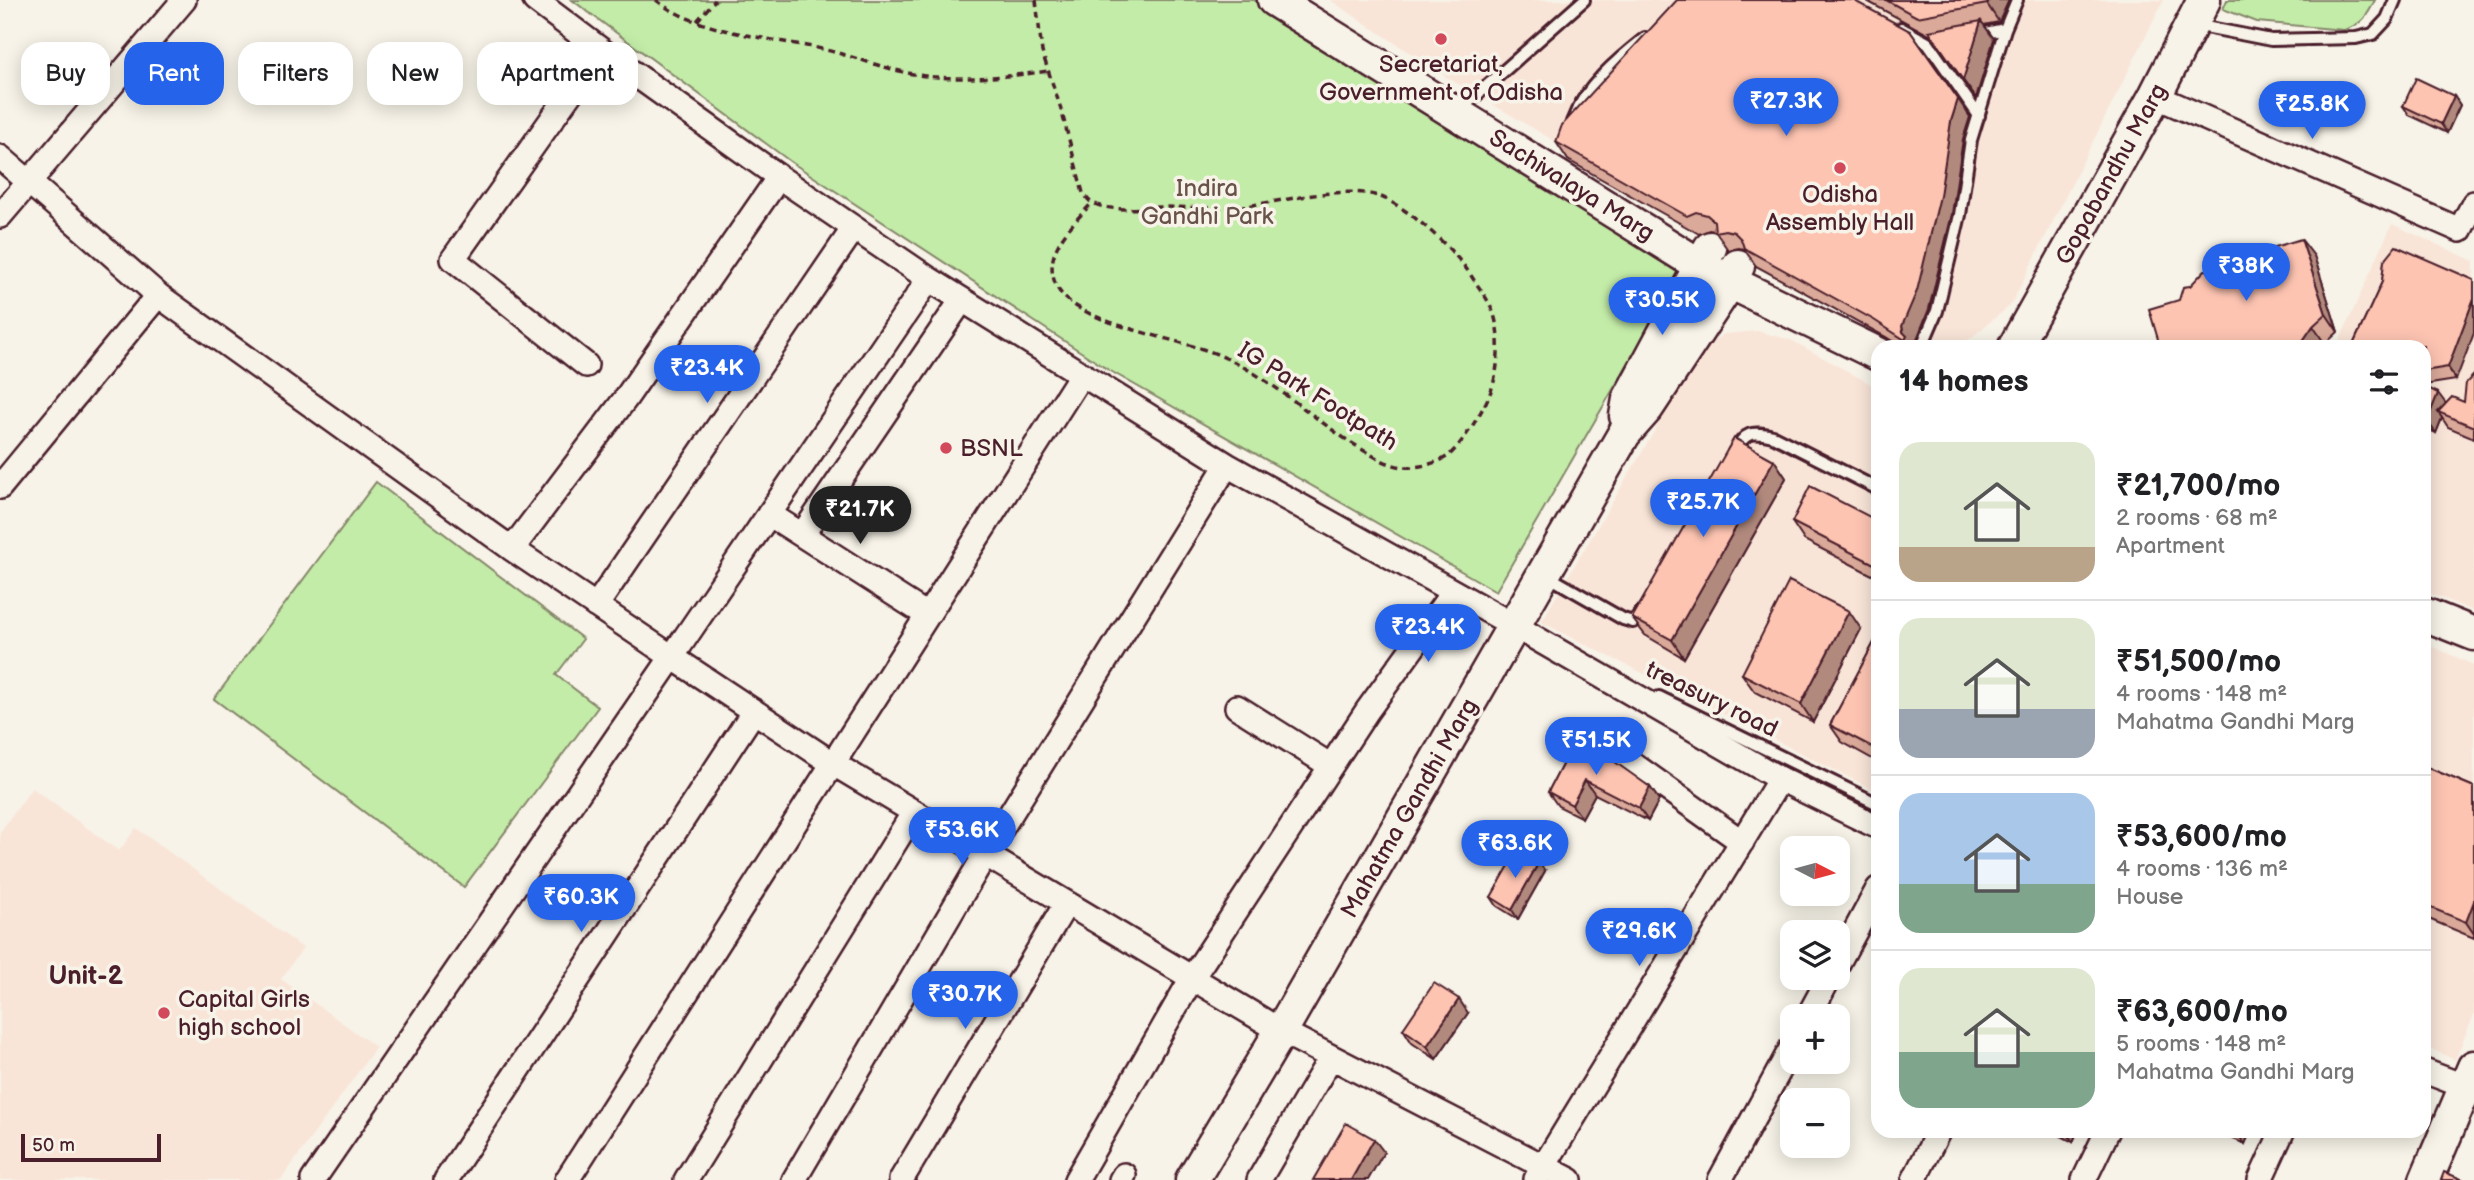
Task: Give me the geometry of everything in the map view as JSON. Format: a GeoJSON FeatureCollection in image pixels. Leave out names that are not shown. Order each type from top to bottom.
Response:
{"type":"FeatureCollection","features":[{"type":"Feature","properties":{"kind":"main road","name":"Sachivalaya Marg"},"geometry":{"type":"LineString","coordinates":[[1274,0],[1734,274],[1871,350]]}},
{"type":"Feature","properties":{"kind":"main road","name":"Sachivalaya Marg"},"geometry":{"type":"LineString","coordinates":[[1297,0],[1463,107],[1562,156],[1706,257]]}},
{"type":"Feature","properties":{"kind":"main road","name":"Gopabandhu Marg"},"geometry":{"type":"LineString","coordinates":[[2025,338],[2198,12]]}},
{"type":"Feature","properties":{"kind":"main road","name":"Mahatma Gandhi Marg"},"geometry":{"type":"LineString","coordinates":[[1624,434],[1629,399],[1706,257]]}},
{"type":"Feature","properties":{"kind":"main road","name":"Sachivalaya Marg"},"geometry":{"type":"LineString","coordinates":[[1734,274],[1882,340]]}},
{"type":"Feature","properties":{"kind":"main road","name":"Mahatma Gandhi Marg"},"geometry":{"type":"LineString","coordinates":[[1192,1180],[1520,629],[1544,573],[1624,434],[1647,408],[1734,274]]}},
{"type":"Feature","properties":{"kind":"main road"},"geometry":{"type":"LineString","coordinates":[[2431,601],[2474,617]]}},
{"type":"Feature","properties":{"kind":"main road"},"geometry":{"type":"LineString","coordinates":[[2431,617],[2474,634]]}},
{"type":"Feature","properties":{"kind":"main road"},"geometry":{"type":"LineString","coordinates":[[2426,1180],[2467,1082]]}},
{"type":"Feature","properties":{"kind":"street"},"geometry":{"type":"LineString","coordinates":[[0,216],[184,0]]}},
{"type":"Feature","properties":{"kind":"street"},"geometry":{"type":"LineString","coordinates":[[535,0],[590,42]]}},
{"type":"Feature","properties":{"kind":"street"},"geometry":{"type":"LineString","coordinates":[[638,76],[929,279],[1227,465],[1780,779],[1871,824]]}},
{"type":"Feature","properties":{"kind":"street"},"geometry":{"type":"LineString","coordinates":[[2155,96],[2467,233],[2474,203]]}},
{"type":"Feature","properties":{"kind":"street"},"geometry":{"type":"LineString","coordinates":[[562,105],[453,259],[586,365]]}},
{"type":"Feature","properties":{"kind":"street"},"geometry":{"type":"LineString","coordinates":[[0,156],[158,295],[512,549],[832,763],[1281,1031],[1540,1173],[1570,1180]]}},
{"type":"Feature","properties":{"kind":"street"},"geometry":{"type":"LineString","coordinates":[[512,549],[626,398],[779,177]]}},
{"type":"Feature","properties":{"kind":"street"},"geometry":{"type":"LineString","coordinates":[[596,606],[854,228]]}},
{"type":"Feature","properties":{"kind":"street"},"geometry":{"type":"LineString","coordinates":[[313,1180],[929,279]]}},
{"type":"Feature","properties":{"kind":"street"},"geometry":{"type":"LineString","coordinates":[[0,487],[158,295]]}},
{"type":"Feature","properties":{"kind":"street"},"geometry":{"type":"LineString","coordinates":[[802,535],[962,300]]}},
{"type":"Feature","properties":{"kind":"street"},"geometry":{"type":"LineString","coordinates":[[568,1180],[1081,375]]}},
{"type":"Feature","properties":{"kind":"street"},"geometry":{"type":"LineString","coordinates":[[794,1180],[985,855],[1227,465]]}},
{"type":"Feature","properties":{"kind":"street"},"geometry":{"type":"LineString","coordinates":[[769,514],[927,615]]}},
{"type":"Feature","properties":{"kind":"street"},"geometry":{"type":"LineString","coordinates":[[1076,1180],[1192,978],[1367,711],[1453,592]]}},
{"type":"Feature","properties":{"kind":"street"},"geometry":{"type":"LineString","coordinates":[[1237,707],[1331,766]]}},
{"type":"Feature","properties":{"kind":"street"},"geometry":{"type":"LineString","coordinates":[[446,1180],[754,711]]}},
{"type":"Feature","properties":{"kind":"street"},"geometry":{"type":"LineString","coordinates":[[1610,748],[1742,842]]}},
{"type":"Feature","properties":{"kind":"street"},"geometry":{"type":"LineString","coordinates":[[1540,1173],[1780,779]]}},
{"type":"Feature","properties":{"kind":"street"},"geometry":{"type":"LineString","coordinates":[[686,1180],[914,812]]}},
{"type":"Feature","properties":{"kind":"street"},"geometry":{"type":"LineString","coordinates":[[1850,941],[1871,902]]}},
{"type":"Feature","properties":{"kind":"street"},"geometry":{"type":"LineString","coordinates":[[901,1180],[1066,904]]}},
{"type":"Feature","properties":{"kind":"street"},"geometry":{"type":"LineString","coordinates":[[1259,1180],[1331,1057]]}},
{"type":"Feature","properties":{"kind":"street"},"geometry":{"type":"LineString","coordinates":[[1720,1180],[1780,1069]]}},
{"type":"Feature","properties":{"kind":"street"},"geometry":{"type":"LineString","coordinates":[[2431,1071],[2467,1082]]}},
{"type":"Feature","properties":{"kind":"street"},"geometry":{"type":"LineString","coordinates":[[1914,1180],[1935,1138]]}},
{"type":"Feature","properties":{"kind":"street"},"geometry":{"type":"LineString","coordinates":[[2084,1180],[2104,1138]]}},
{"type":"Feature","properties":{"kind":"street"},"geometry":{"type":"LineString","coordinates":[[2260,1180],[2279,1138]]}},
{"type":"Feature","properties":{"kind":"lane"},"geometry":{"type":"LineString","coordinates":[[1463,107],[1584,0]]}},
{"type":"Feature","properties":{"kind":"lane"},"geometry":{"type":"LineString","coordinates":[[1925,340],[1937,311],[1949,263],[1960,215],[1971,140],[2017,0]]}},
{"type":"Feature","properties":{"kind":"lane"},"geometry":{"type":"LineString","coordinates":[[2198,12],[2271,40],[2356,38],[2373,34],[2386,19],[2395,0]]}},
{"type":"Feature","properties":{"kind":"lane"},"geometry":{"type":"LineString","coordinates":[[1894,25],[1928,43],[1979,116]]}},
{"type":"Feature","properties":{"kind":"lane"},"geometry":{"type":"LineString","coordinates":[[1967,36],[2006,29]]}},
{"type":"Feature","properties":{"kind":"lane"},"geometry":{"type":"LineString","coordinates":[[1570,130],[1578,103],[1624,55],[1654,31]]}},
{"type":"Feature","properties":{"kind":"lane"},"geometry":{"type":"LineString","coordinates":[[1928,43],[1941,41]]}},
{"type":"Feature","properties":{"kind":"lane"},"geometry":{"type":"LineString","coordinates":[[1728,462],[1742,438],[1756,432],[1773,436],[1871,485]]}},
{"type":"Feature","properties":{"kind":"lane"},"geometry":{"type":"LineString","coordinates":[[1544,573],[1623,619],[1633,622],[1645,605]]}},
{"type":"Feature","properties":{"kind":"lane","name":"treasury road"},"geometry":{"type":"LineString","coordinates":[[1520,629],[1871,801]]}},
{"type":"Feature","properties":{"kind":"path"},"geometry":{"type":"LineString","coordinates":[[656,0],[688,19],[832,51],[902,72],[937,77],[1001,76],[1049,71]]}},
{"type":"Feature","properties":{"kind":"path"},"geometry":{"type":"LineString","coordinates":[[697,21],[715,0]]}},
{"type":"Feature","properties":{"kind":"path"},"geometry":{"type":"LineString","coordinates":[[1036,0],[1042,52],[1061,109],[1083,193],[1091,204]]}},
{"type":"Feature","properties":{"kind":"path","name":"IG Park Footpath"},"geometry":{"type":"LineString","coordinates":[[1356,191],[1379,196],[1406,210],[1467,270],[1494,313],[1497,368],[1492,390],[1464,436],[1448,456],[1433,463],[1404,467],[1378,460],[1297,405],[1255,372],[1217,354],[1116,324],[1084,311],[1068,301],[1059,291],[1053,276],[1054,251],[1091,204],[1112,209],[1235,207],[1356,191]]}},
{"type":"Feature","properties":{"kind":"shaded area","name":"Odisha Assembly Hall"},"geometry":{"type":"Polygon","coordinates":[[[1330,0],[2164,0],[2011,305],[1968,340],[1921,340],[1751,257],[1448,78],[1330,0]]]}},
{"type":"Feature","properties":{"kind":"shaded area"},"geometry":{"type":"Polygon","coordinates":[[[2392,224],[2474,261],[2474,611],[2431,594],[2431,340],[2340,340],[2392,224]]]}},
{"type":"Feature","properties":{"kind":"shaded area"},"geometry":{"type":"Polygon","coordinates":[[[1757,331],[1791,340],[1871,384],[1871,788],[1541,622],[1705,346],[1724,334],[1757,331]]]}},
{"type":"Feature","properties":{"kind":"shaded area"},"geometry":{"type":"Polygon","coordinates":[[[2431,646],[2474,665],[2474,1015],[2455,1060],[2431,1049],[2431,646]]]}},
{"type":"Feature","properties":{"kind":"shaded area","name":"Capital Girls high school"},"geometry":{"type":"Polygon","coordinates":[[[32,788],[119,851],[136,828],[303,948],[281,979],[376,1047],[281,1180],[0,1180],[0,832],[32,788]]]}},
{"type":"Feature","properties":{"kind":"green space","name":"Indira Gandhi Park"},"geometry":{"type":"Polygon","coordinates":[[[572,0],[1254,0],[1680,274],[1496,591],[1107,369],[791,162],[638,49],[638,42],[629,42],[572,0]]]}},
{"type":"Feature","properties":{"kind":"green space"},"geometry":{"type":"Polygon","coordinates":[[[2227,0],[2375,0],[2363,19],[2344,30],[2257,22],[2223,9],[2227,0]]]}},
{"type":"Feature","properties":{"kind":"green space"},"geometry":{"type":"Polygon","coordinates":[[[376,482],[583,639],[556,675],[598,707],[464,887],[214,699],[376,482]]]}},
{"type":"Feature","properties":{"kind":"building"},"geometry":{"type":"Polygon","coordinates":[[[1677,0],[1853,0],[1910,31],[1958,99],[1951,121],[1940,196],[1917,291],[1902,326],[1907,336],[1905,340],[1744,248],[1741,239],[1734,232],[1715,232],[1714,221],[1707,215],[1696,212],[1687,216],[1556,142],[1562,125],[1677,0]]]}},
{"type":"Feature","properties":{"kind":"building"},"geometry":{"type":"Polygon","coordinates":[[[1886,0],[1989,0],[1987,4],[1917,17],[1886,0]]]}},
{"type":"Feature","properties":{"kind":"building"},"geometry":{"type":"Polygon","coordinates":[[[1981,21],[1963,80],[1929,31],[1981,21]]]}},
{"type":"Feature","properties":{"kind":"building"},"geometry":{"type":"Polygon","coordinates":[[[2416,78],[2454,96],[2441,124],[2403,106],[2416,78]]]}},
{"type":"Feature","properties":{"kind":"building"},"geometry":{"type":"Polygon","coordinates":[[[2301,239],[2326,314],[2303,340],[2158,340],[2149,309],[2179,300],[2183,287],[2190,286],[2205,270],[2224,271],[2229,261],[2301,239]]]}},
{"type":"Feature","properties":{"kind":"building"},"geometry":{"type":"Polygon","coordinates":[[[2396,246],[2474,280],[2474,298],[2448,367],[2431,370],[2431,340],[2355,340],[2382,282],[2384,261],[2396,246]]]}},
{"type":"Feature","properties":{"kind":"building"},"geometry":{"type":"Polygon","coordinates":[[[2474,375],[2474,427],[2438,412],[2452,397],[2464,402],[2466,383],[2474,375]]]}},
{"type":"Feature","properties":{"kind":"building"},"geometry":{"type":"Polygon","coordinates":[[[2431,390],[2438,393],[2431,411],[2431,390]]]}},
{"type":"Feature","properties":{"kind":"building"},"geometry":{"type":"Polygon","coordinates":[[[1734,438],[1774,460],[1672,640],[1632,618],[1734,438]]]}},
{"type":"Feature","properties":{"kind":"building"},"geometry":{"type":"Polygon","coordinates":[[[1810,486],[1871,517],[1871,562],[1792,522],[1810,486]]]}},
{"type":"Feature","properties":{"kind":"building"},"geometry":{"type":"Polygon","coordinates":[[[1789,581],[1849,611],[1801,704],[1742,674],[1789,581]]]}},
{"type":"Feature","properties":{"kind":"building"},"geometry":{"type":"Polygon","coordinates":[[[1871,648],[1871,746],[1830,725],[1871,648]]]}},
{"type":"Feature","properties":{"kind":"building"},"geometry":{"type":"Polygon","coordinates":[[[1575,740],[1608,757],[1650,787],[1639,808],[1585,780],[1572,805],[1548,792],[1575,740]]]}},
{"type":"Feature","properties":{"kind":"building"},"geometry":{"type":"Polygon","coordinates":[[[2431,769],[2474,787],[2474,901],[2466,922],[2431,908],[2431,769]]]}},
{"type":"Feature","properties":{"kind":"building"},"geometry":{"type":"Polygon","coordinates":[[[1518,850],[1539,862],[1512,910],[1491,897],[1518,850]]]}},
{"type":"Feature","properties":{"kind":"building"},"geometry":{"type":"Polygon","coordinates":[[[1434,983],[1459,999],[1427,1046],[1403,1029],[1434,983]]]}},
{"type":"Feature","properties":{"kind":"building"},"geometry":{"type":"Polygon","coordinates":[[[1346,1123],[1374,1139],[1351,1180],[1313,1180],[1346,1123]]]}},
{"type":"Feature","properties":{"kind":"building"},"geometry":{"type":"Polygon","coordinates":[[[2444,1172],[2464,1180],[2441,1180],[2444,1172]]]}},
{"type":"Feature","properties":{"kind":"place","name":"Secretariat, Government of Odisha"},"geometry":{"type":"Point","coordinates":[1441,39]}},
{"type":"Feature","properties":{"kind":"place","name":"Odisha Assembly Hall"},"geometry":{"type":"Point","coordinates":[1840,168]}},
{"type":"Feature","properties":{"kind":"place","name":"BSNL"},"geometry":{"type":"Point","coordinates":[946,448]}},
{"type":"Feature","properties":{"kind":"place","name":"Capital Girls high school"},"geometry":{"type":"Point","coordinates":[164,1013]}},
{"type":"Feature","properties":{"kind":"district","name":"Unit-2"},"geometry":{"type":"Point","coordinates":[86,975]}}]}
